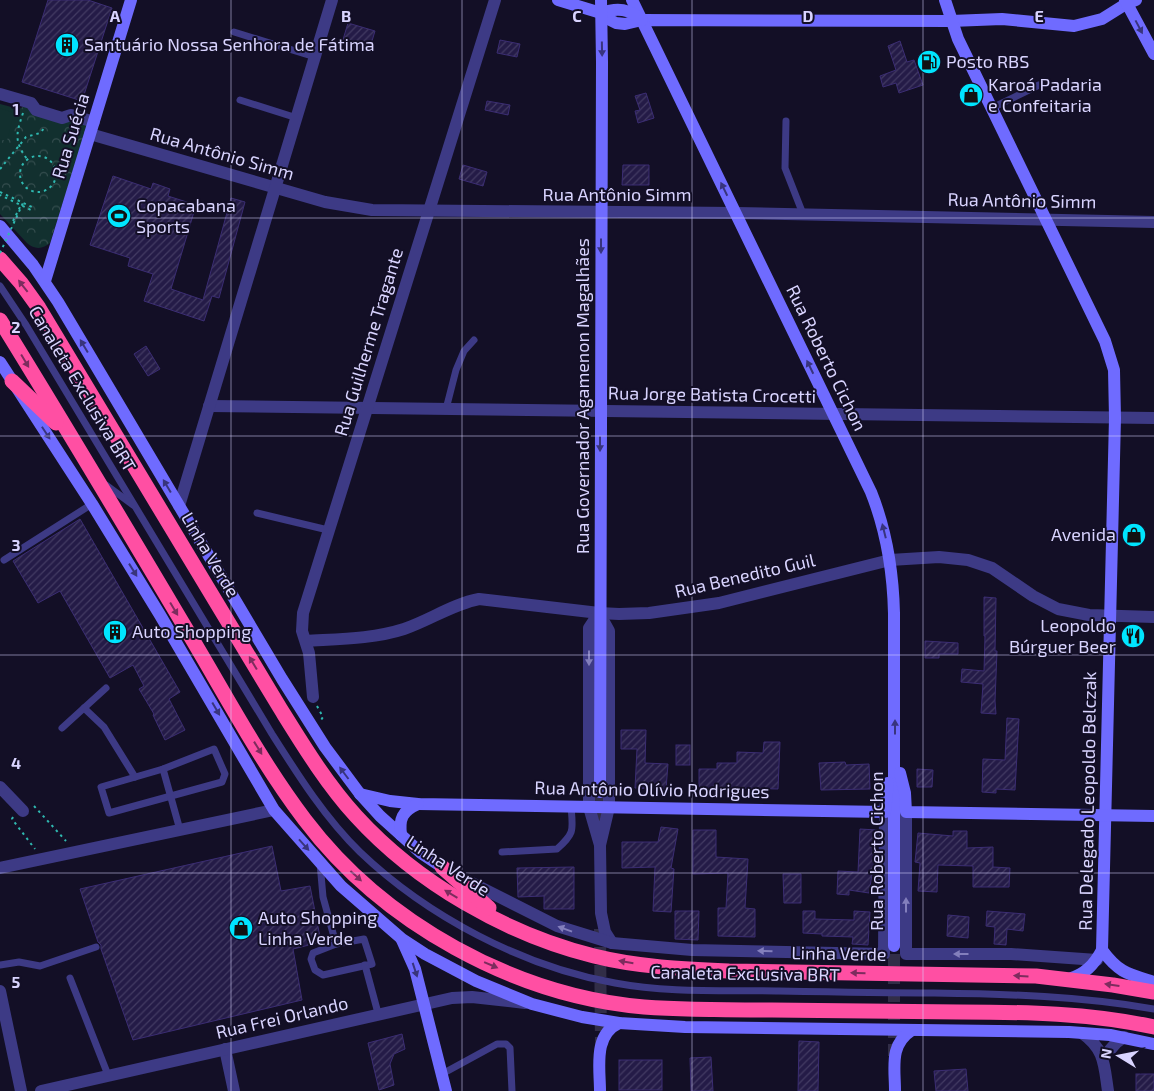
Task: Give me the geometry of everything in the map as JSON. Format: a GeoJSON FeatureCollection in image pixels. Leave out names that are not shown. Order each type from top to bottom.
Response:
{"type":"FeatureCollection","features":[{"type":"Feature","properties":{"kind":"highway","name":"Linha Verde"},"geometry":{"type":"LineString","coordinates":[[0,260],[21,283],[39,308],[295,733],[336,793],[355,816],[402,861],[451,894],[509,925],[552,943],[589,954],[665,967],[738,971],[1010,975],[1069,979],[1154,992]]}},
{"type":"Feature","properties":{"kind":"highway"},"geometry":{"type":"LineString","coordinates":[[0,320],[258,749],[304,819],[330,850],[382,899],[444,942],[520,978],[584,997],[637,1006],[702,1009],[1022,1012],[1092,1017],[1154,1027]]}},
{"type":"Feature","properties":{"kind":"highway"},"geometry":{"type":"LineString","coordinates":[[12,381],[71,437]]}},
{"type":"Feature","properties":{"kind":"highway"},"geometry":{"type":"LineString","coordinates":[[442,868],[509,925]]}},
{"type":"Feature","properties":{"kind":"street","name":"Rua Suécia"},"geometry":{"type":"LineString","coordinates":[[45,281],[131,0]]}},
{"type":"Feature","properties":{"kind":"street"},"geometry":{"type":"LineString","coordinates":[[179,506],[332,0]]}},
{"type":"Feature","properties":{"kind":"street","name":"Rua Guilherme Tragante"},"geometry":{"type":"LineString","coordinates":[[313,697],[310,662],[302,631],[303,614],[495,0]]}},
{"type":"Feature","properties":{"kind":"street"},"geometry":{"type":"LineString","coordinates":[[558,0],[612,9],[623,9],[634,13],[642,20],[951,21],[1002,19],[1074,26],[1102,19],[1129,1],[1154,54]]}},
{"type":"Feature","properties":{"kind":"street","name":"Rua Roberto Cichon"},"geometry":{"type":"LineString","coordinates":[[632,0],[833,414],[878,511],[890,560],[894,613],[895,756],[889,950]]}},
{"type":"Feature","properties":{"kind":"street","name":"Rua Delegado Leopoldo Belczak"},"geometry":{"type":"LineString","coordinates":[[945,0],[951,21],[1111,355],[1116,383],[1100,955],[1117,968],[1133,976],[1154,982]]}},
{"type":"Feature","properties":{"kind":"street","name":"Rua Governador Agamenon Magalhães"},"geometry":{"type":"LineString","coordinates":[[600,792],[601,6]]}},
{"type":"Feature","properties":{"kind":"street"},"geometry":{"type":"LineString","coordinates":[[0,94],[31,103],[36,110],[62,118],[71,115],[94,122]]}},
{"type":"Feature","properties":{"kind":"street","name":"Rua Antônio Simm"},"geometry":{"type":"LineString","coordinates":[[90,134],[348,207],[429,211],[803,214],[1154,222]]}},
{"type":"Feature","properties":{"kind":"street","name":"Linha Verde"},"geometry":{"type":"LineString","coordinates":[[0,226],[45,281],[304,714],[330,753],[360,794],[422,853],[442,868],[544,920],[585,936],[612,943],[692,950],[889,950]]}},
{"type":"Feature","properties":{"kind":"street"},"geometry":{"type":"LineString","coordinates":[[0,362],[92,504],[160,615],[274,810],[340,886],[402,939],[450,968],[532,1004],[582,1017],[618,1023],[670,1027],[1082,1033],[1124,1037],[1154,1044]]}},
{"type":"Feature","properties":{"kind":"street","name":"Rua Jorge Batista Crocetti"},"geometry":{"type":"LineString","coordinates":[[209,406],[1154,418]]}},
{"type":"Feature","properties":{"kind":"street","name":"Rua Benedito Guil"},"geometry":{"type":"LineString","coordinates":[[306,641],[388,634],[468,601],[479,599],[599,613],[634,614],[702,606],[890,560],[939,557],[982,563],[1001,573],[1033,596],[1058,609],[1073,613],[1154,617]]}},
{"type":"Feature","properties":{"kind":"street"},"geometry":{"type":"LineString","coordinates":[[600,845],[589,807],[589,628],[599,613],[609,632],[609,807],[600,845],[601,913],[605,932],[612,943]]}},
{"type":"Feature","properties":{"kind":"street"},"geometry":{"type":"LineString","coordinates":[[889,950],[886,812],[889,768],[895,756]]}},
{"type":"Feature","properties":{"kind":"street","name":"Rua Roberto Cichon"},"geometry":{"type":"LineString","coordinates":[[895,756],[905,793],[906,812]]}},
{"type":"Feature","properties":{"kind":"street"},"geometry":{"type":"LineString","coordinates":[[0,787],[21,809]]}},
{"type":"Feature","properties":{"kind":"street","name":"Rua Antônio Olívio Rodrigues"},"geometry":{"type":"LineString","coordinates":[[360,794],[384,800],[418,804],[886,812]]}},
{"type":"Feature","properties":{"kind":"street"},"geometry":{"type":"LineString","coordinates":[[401,835],[399,824],[401,817],[404,812],[418,804]]}},
{"type":"Feature","properties":{"kind":"street"},"geometry":{"type":"LineString","coordinates":[[0,868],[274,810]]}},
{"type":"Feature","properties":{"kind":"street"},"geometry":{"type":"LineString","coordinates":[[906,812],[1154,816]]}},
{"type":"Feature","properties":{"kind":"street","name":"Linha Verde"},"geometry":{"type":"LineString","coordinates":[[906,812],[906,954],[1100,955]]}},
{"type":"Feature","properties":{"kind":"street"},"geometry":{"type":"LineString","coordinates":[[585,936],[594,929],[601,913]]}},
{"type":"Feature","properties":{"kind":"street"},"geometry":{"type":"LineString","coordinates":[[402,939],[413,963],[425,1003],[446,1091]]}},
{"type":"Feature","properties":{"kind":"street"},"geometry":{"type":"LineString","coordinates":[[1069,979],[1079,976],[1089,969],[1100,955]]}},
{"type":"Feature","properties":{"kind":"street"},"geometry":{"type":"LineString","coordinates":[[0,991],[21,1091]]}},
{"type":"Feature","properties":{"kind":"street","name":"Rua Frei Orlando"},"geometry":{"type":"LineString","coordinates":[[41,1091],[82,1086],[108,1076],[452,998],[472,997],[532,1004]]}},
{"type":"Feature","properties":{"kind":"street"},"geometry":{"type":"LineString","coordinates":[[582,1017],[592,1027],[600,1044],[600,1091]]}},
{"type":"Feature","properties":{"kind":"street"},"geometry":{"type":"LineString","coordinates":[[600,1044],[608,1029],[618,1023]]}},
{"type":"Feature","properties":{"kind":"street"},"geometry":{"type":"LineString","coordinates":[[873,1030],[886,1038],[895,1050]]}},
{"type":"Feature","properties":{"kind":"street"},"geometry":{"type":"LineString","coordinates":[[895,1091],[895,1050],[902,1038],[912,1030]]}},
{"type":"Feature","properties":{"kind":"street"},"geometry":{"type":"LineString","coordinates":[[1082,1033],[1096,1045],[1103,1058],[1108,1091]]}},
{"type":"Feature","properties":{"kind":"street"},"geometry":{"type":"LineString","coordinates":[[1103,1058],[1124,1037]]}},
{"type":"Feature","properties":{"kind":"street"},"geometry":{"type":"LineString","coordinates":[[224,1049],[234,1091]]}},
{"type":"Feature","properties":{"kind":"lane"},"geometry":{"type":"LineString","coordinates":[[234,32],[315,57]]}},
{"type":"Feature","properties":{"kind":"lane"},"geometry":{"type":"LineString","coordinates":[[992,108],[1039,85]]}},
{"type":"Feature","properties":{"kind":"lane"},"geometry":{"type":"LineString","coordinates":[[240,100],[297,118]]}},
{"type":"Feature","properties":{"kind":"lane"},"geometry":{"type":"LineString","coordinates":[[786,121],[785,168],[803,214]]}},
{"type":"Feature","properties":{"kind":"lane","name":"Canaleta Exclusiva BRT"},"geometry":{"type":"LineString","coordinates":[[0,286],[22,318],[272,734],[304,783],[332,822],[359,852],[396,884],[435,911],[517,953],[555,967],[601,980],[637,986],[694,990],[1027,995],[1098,1000],[1154,1009]]}},
{"type":"Feature","properties":{"kind":"lane"},"geometry":{"type":"LineString","coordinates":[[446,409],[458,364],[464,351],[474,340]]}},
{"type":"Feature","properties":{"kind":"lane","name":"Canaleta Exclusiva BRT"},"geometry":{"type":"LineString","coordinates":[[95,477],[137,508]]}},
{"type":"Feature","properties":{"kind":"lane"},"geometry":{"type":"LineString","coordinates":[[4,560],[92,504]]}},
{"type":"Feature","properties":{"kind":"lane"},"geometry":{"type":"LineString","coordinates":[[257,512],[328,530]]}},
{"type":"Feature","properties":{"kind":"lane"},"geometry":{"type":"LineString","coordinates":[[62,728],[106,688]]}},
{"type":"Feature","properties":{"kind":"lane"},"geometry":{"type":"LineString","coordinates":[[84,708],[104,727],[135,777]]}},
{"type":"Feature","properties":{"kind":"lane"},"geometry":{"type":"LineString","coordinates":[[214,749],[225,774],[222,782],[108,813],[101,787],[135,777],[163,769],[214,749]]}},
{"type":"Feature","properties":{"kind":"lane"},"geometry":{"type":"LineString","coordinates":[[163,769],[180,830]]}},
{"type":"Feature","properties":{"kind":"lane"},"geometry":{"type":"LineString","coordinates":[[502,852],[557,849],[570,838],[572,824],[571,806]]}},
{"type":"Feature","properties":{"kind":"lane"},"geometry":{"type":"LineString","coordinates":[[320,863],[322,897],[336,944]]}},
{"type":"Feature","properties":{"kind":"lane"},"geometry":{"type":"LineString","coordinates":[[364,939],[372,964],[365,965],[323,975],[315,970],[311,959],[314,953],[336,944],[364,939]]}},
{"type":"Feature","properties":{"kind":"lane"},"geometry":{"type":"LineString","coordinates":[[0,965],[19,962],[40,966],[96,947]]}},
{"type":"Feature","properties":{"kind":"lane"},"geometry":{"type":"LineString","coordinates":[[365,965],[378,1014]]}},
{"type":"Feature","properties":{"kind":"lane"},"geometry":{"type":"LineString","coordinates":[[70,978],[108,1076]]}},
{"type":"Feature","properties":{"kind":"lane"},"geometry":{"type":"LineString","coordinates":[[442,1074],[497,1044],[506,1044],[510,1048],[512,1091]]}},
{"type":"Feature","properties":{"kind":"path"},"geometry":{"type":"LineString","coordinates":[[23,113],[17,134],[19,146],[27,159]]}},
{"type":"Feature","properties":{"kind":"path"},"geometry":{"type":"LineString","coordinates":[[0,169],[29,136],[43,130],[48,120]]}},
{"type":"Feature","properties":{"kind":"path"},"geometry":{"type":"LineString","coordinates":[[39,156],[51,160],[56,172],[53,184],[49,188],[33,192],[24,185],[21,180],[20,169],[27,159],[39,156]]}},
{"type":"Feature","properties":{"kind":"path"},"geometry":{"type":"LineString","coordinates":[[0,194],[22,204]]}},
{"type":"Feature","properties":{"kind":"path"},"geometry":{"type":"LineString","coordinates":[[13,221],[22,204]]}},
{"type":"Feature","properties":{"kind":"path"},"geometry":{"type":"LineString","coordinates":[[0,252],[22,204]]}},
{"type":"Feature","properties":{"kind":"path"},"geometry":{"type":"LineString","coordinates":[[42,859],[12,819],[14,813],[30,802],[76,852]]}},
{"type":"Feature","properties":{"kind":"green space"},"geometry":{"type":"Polygon","coordinates":[[[0,104],[19,109],[27,105],[87,126],[50,243],[45,247],[36,248],[27,243],[0,214],[0,104]]]}},
{"type":"Feature","properties":{"kind":"green space"},"geometry":{"type":"Polygon","coordinates":[[[0,108],[14,113],[7,141],[0,139],[0,108]]]}},
{"type":"Feature","properties":{"kind":"building","name":"Santuário Nossa Senhora de Fátima"},"geometry":{"type":"Polygon","coordinates":[[[48,0],[88,0],[112,8],[82,101],[22,82],[48,0]]]}},
{"type":"Feature","properties":{"kind":"building"},"geometry":{"type":"Polygon","coordinates":[[[348,23],[375,31],[369,51],[342,43],[348,23]]]}},
{"type":"Feature","properties":{"kind":"building"},"geometry":{"type":"Polygon","coordinates":[[[500,40],[520,44],[517,57],[497,53],[500,40]]]}},
{"type":"Feature","properties":{"kind":"building"},"geometry":{"type":"Polygon","coordinates":[[[900,41],[907,62],[914,60],[923,85],[899,93],[896,83],[883,87],[880,76],[896,70],[888,46],[900,41]]]}},
{"type":"Feature","properties":{"kind":"building"},"geometry":{"type":"Polygon","coordinates":[[[646,93],[654,118],[638,123],[635,111],[640,110],[635,96],[646,93]]]}},
{"type":"Feature","properties":{"kind":"building"},"geometry":{"type":"Polygon","coordinates":[[[487,101],[510,105],[508,115],[485,110],[487,101]]]}},
{"type":"Feature","properties":{"kind":"building"},"geometry":{"type":"Polygon","coordinates":[[[463,165],[487,172],[483,186],[459,179],[463,165]]]}},
{"type":"Feature","properties":{"kind":"building"},"geometry":{"type":"Polygon","coordinates":[[[623,165],[649,165],[649,185],[622,185],[623,165]]]}},
{"type":"Feature","properties":{"kind":"building"},"geometry":{"type":"Polygon","coordinates":[[[113,176],[151,189],[153,183],[170,189],[168,196],[196,205],[171,289],[203,300],[231,198],[245,202],[219,298],[212,296],[204,321],[144,301],[153,274],[128,266],[130,258],[90,245],[113,176]]]}},
{"type":"Feature","properties":{"kind":"building"},"geometry":{"type":"Polygon","coordinates":[[[146,346],[160,369],[148,376],[134,354],[146,346]]]}},
{"type":"Feature","properties":{"kind":"building"},"geometry":{"type":"Polygon","coordinates":[[[80,519],[180,692],[169,699],[185,730],[165,740],[154,714],[139,689],[144,686],[133,665],[110,678],[60,591],[38,603],[13,561],[80,519]]]}},
{"type":"Feature","properties":{"kind":"building"},"geometry":{"type":"Polygon","coordinates":[[[984,597],[996,598],[996,714],[981,713],[983,684],[961,682],[962,669],[984,671],[984,597]]]}},
{"type":"Feature","properties":{"kind":"building"},"geometry":{"type":"Polygon","coordinates":[[[925,641],[958,643],[958,654],[939,654],[939,658],[925,658],[925,641]]]}},
{"type":"Feature","properties":{"kind":"building"},"geometry":{"type":"Polygon","coordinates":[[[1007,718],[1019,719],[1015,790],[996,789],[996,793],[982,792],[983,759],[1005,760],[1007,718]]]}},
{"type":"Feature","properties":{"kind":"building"},"geometry":{"type":"Polygon","coordinates":[[[621,730],[646,730],[645,763],[668,764],[666,789],[635,788],[637,749],[621,749],[621,730]]]}},
{"type":"Feature","properties":{"kind":"building"},"geometry":{"type":"Polygon","coordinates":[[[764,742],[780,742],[778,789],[699,789],[699,769],[717,769],[717,763],[737,763],[737,752],[763,753],[764,742]]]}},
{"type":"Feature","properties":{"kind":"building"},"geometry":{"type":"Polygon","coordinates":[[[676,745],[690,745],[690,765],[676,765],[676,745]]]}},
{"type":"Feature","properties":{"kind":"building"},"geometry":{"type":"Polygon","coordinates":[[[845,762],[846,765],[869,764],[870,789],[821,790],[819,763],[845,762]]]}},
{"type":"Feature","properties":{"kind":"building"},"geometry":{"type":"Polygon","coordinates":[[[917,769],[933,770],[932,787],[917,787],[917,769]]]}},
{"type":"Feature","properties":{"kind":"building"},"geometry":{"type":"Polygon","coordinates":[[[661,827],[678,829],[671,868],[674,869],[671,912],[653,911],[655,867],[622,868],[622,842],[658,842],[661,827]]]}},
{"type":"Feature","properties":{"kind":"building"},"geometry":{"type":"Polygon","coordinates":[[[860,829],[877,830],[876,868],[873,868],[869,893],[849,890],[849,895],[837,894],[838,871],[858,872],[860,829]]]}},
{"type":"Feature","properties":{"kind":"building"},"geometry":{"type":"Polygon","coordinates":[[[693,830],[716,830],[716,857],[748,859],[745,908],[755,909],[755,937],[718,936],[718,908],[726,908],[728,873],[693,874],[693,830]]]}},
{"type":"Feature","properties":{"kind":"building"},"geometry":{"type":"Polygon","coordinates":[[[953,831],[967,831],[967,848],[993,847],[993,867],[1010,868],[1009,887],[973,887],[973,866],[938,865],[937,892],[918,891],[920,863],[915,862],[918,833],[953,836],[953,831]]]}},
{"type":"Feature","properties":{"kind":"building"},"geometry":{"type":"Polygon","coordinates":[[[272,846],[281,891],[310,886],[321,942],[293,949],[302,1000],[133,1040],[80,889],[272,846]]]}},
{"type":"Feature","properties":{"kind":"building"},"geometry":{"type":"Polygon","coordinates":[[[574,867],[574,909],[544,909],[544,896],[518,897],[517,868],[574,867]]]}},
{"type":"Feature","properties":{"kind":"building"},"geometry":{"type":"Polygon","coordinates":[[[783,874],[801,874],[801,903],[784,903],[783,874]]]}},
{"type":"Feature","properties":{"kind":"building"},"geometry":{"type":"Polygon","coordinates":[[[675,911],[699,911],[698,940],[675,939],[675,911]]]}},
{"type":"Feature","properties":{"kind":"building"},"geometry":{"type":"Polygon","coordinates":[[[803,911],[815,911],[815,919],[854,920],[854,911],[870,912],[868,945],[852,944],[853,937],[803,933],[803,911]]]}},
{"type":"Feature","properties":{"kind":"building"},"geometry":{"type":"Polygon","coordinates":[[[987,911],[1025,914],[1023,931],[1007,929],[1006,945],[994,944],[995,927],[986,926],[987,911]]]}},
{"type":"Feature","properties":{"kind":"building"},"geometry":{"type":"Polygon","coordinates":[[[948,915],[969,917],[968,938],[947,936],[948,915]]]}},
{"type":"Feature","properties":{"kind":"building"},"geometry":{"type":"Polygon","coordinates":[[[402,1034],[405,1049],[394,1054],[390,1064],[394,1085],[379,1090],[368,1043],[402,1034]]]}},
{"type":"Feature","properties":{"kind":"building"},"geometry":{"type":"Polygon","coordinates":[[[799,1041],[819,1042],[818,1091],[798,1091],[799,1041]]]}},
{"type":"Feature","properties":{"kind":"building"},"geometry":{"type":"Polygon","coordinates":[[[711,1057],[713,1091],[691,1091],[690,1058],[711,1057]]]}},
{"type":"Feature","properties":{"kind":"building"},"geometry":{"type":"Polygon","coordinates":[[[619,1060],[662,1060],[662,1090],[619,1090],[619,1060]]]}},
{"type":"Feature","properties":{"kind":"building"},"geometry":{"type":"Polygon","coordinates":[[[966,1069],[968,1091],[936,1091],[934,1071],[966,1069]]]}},
{"type":"Feature","properties":{"kind":"building"},"geometry":{"type":"Polygon","coordinates":[[[1136,1074],[1154,1074],[1154,1091],[1136,1091],[1136,1074]]]}},
{"type":"Feature","properties":{"kind":"tunnel"},"geometry":{"type":"LineString","coordinates":[[600,792],[600,836]]}},
{"type":"Feature","properties":{"kind":"tunnel"},"geometry":{"type":"LineString","coordinates":[[600,929],[601,1046]]}},
{"type":"Feature","properties":{"kind":"tunnel"},"geometry":{"type":"LineString","coordinates":[[894,946],[894,1056]]}},
{"type":"Feature","properties":{"kind":"place","name":"Santuário Nossa Senhora de Fátima"},"geometry":{"type":"Point","coordinates":[67,45]}},
{"type":"Feature","properties":{"kind":"place","name":"Posto RBS"},"geometry":{"type":"Point","coordinates":[929,62]}},
{"type":"Feature","properties":{"kind":"place","name":"Karoá Padaria e Confeitaria"},"geometry":{"type":"Point","coordinates":[971,95]}},
{"type":"Feature","properties":{"kind":"place","name":"Copacabana Sports"},"geometry":{"type":"Point","coordinates":[119,216]}},
{"type":"Feature","properties":{"kind":"place","name":"Avenida"},"geometry":{"type":"Point","coordinates":[1134,535]}},
{"type":"Feature","properties":{"kind":"place","name":"Auto Shopping"},"geometry":{"type":"Point","coordinates":[115,632]}},
{"type":"Feature","properties":{"kind":"place","name":"Leopoldo Búrguer Beer"},"geometry":{"type":"Point","coordinates":[1133,636]}},
{"type":"Feature","properties":{"kind":"place","name":"Auto Shopping Linha Verde"},"geometry":{"type":"Point","coordinates":[241,928]}}]}
